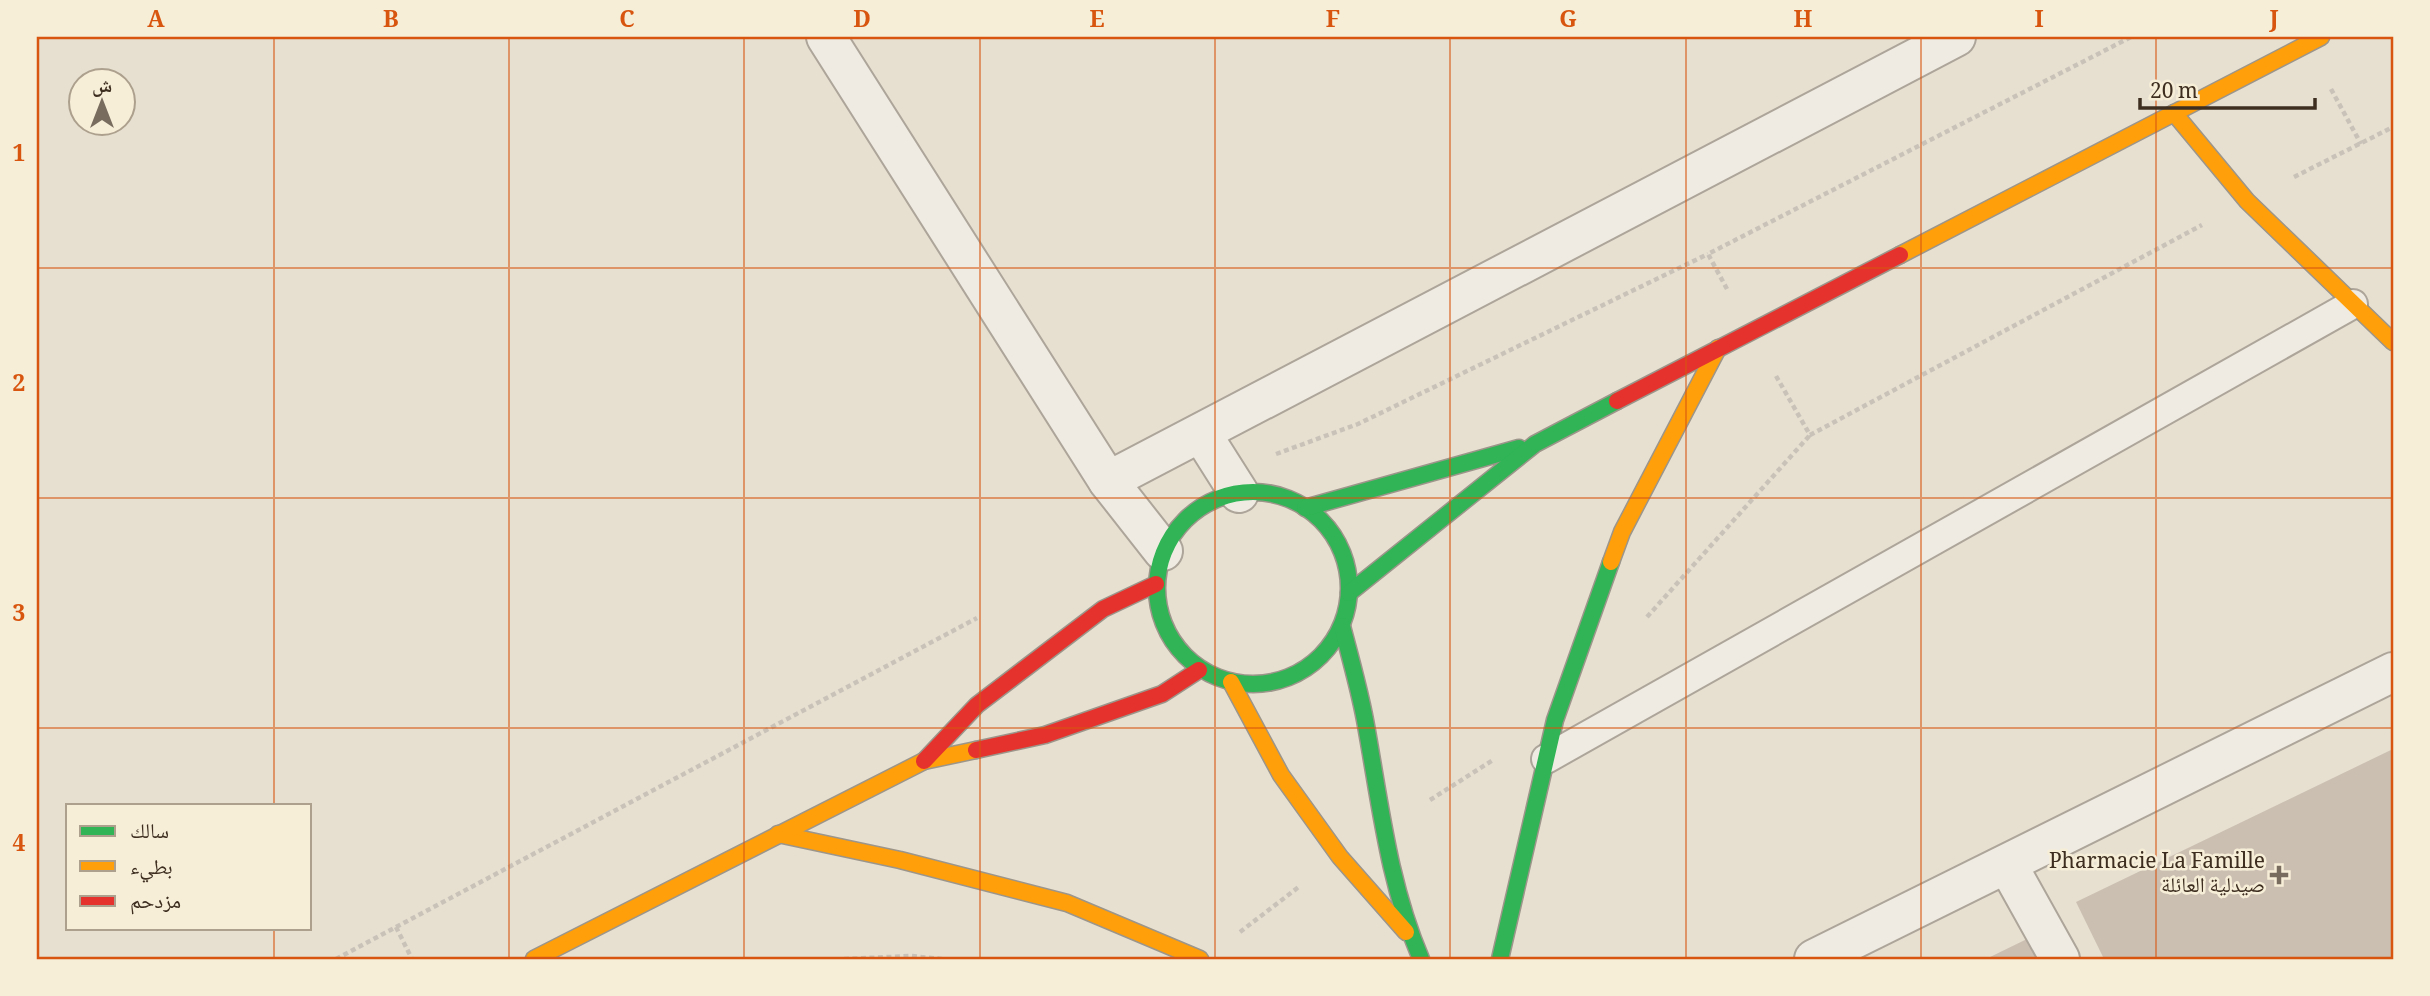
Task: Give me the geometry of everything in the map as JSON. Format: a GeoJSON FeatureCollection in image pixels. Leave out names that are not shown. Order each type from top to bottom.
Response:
{"type":"FeatureCollection","features":[{"type":"Feature","properties":{"kind":"main road"},"geometry":{"type":"LineString","coordinates":[[1349,593],[1535,444],[2321,37]]}},
{"type":"Feature","properties":{"kind":"main road"},"geometry":{"type":"LineString","coordinates":[[2174,113],[2247,201],[2393,342]]}},
{"type":"Feature","properties":{"kind":"main road"},"geometry":{"type":"LineString","coordinates":[[1500,959],[1555,720],[1622,532],[1718,348]]}},
{"type":"Feature","properties":{"kind":"main road"},"geometry":{"type":"LineString","coordinates":[[1305,508],[1535,444]]}},
{"type":"Feature","properties":{"kind":"main road"},"geometry":{"type":"LineString","coordinates":[[1232,482],[1262,493],[1284,497],[1305,508],[1330,530],[1345,560],[1349,593],[1342,626],[1323,654],[1297,675],[1264,684],[1231,682],[1199,670],[1175,646],[1160,617],[1159,568],[1176,530],[1194,513],[1215,500],[1232,482]]}},
{"type":"Feature","properties":{"kind":"main road"},"geometry":{"type":"LineString","coordinates":[[924,761],[977,705],[1159,568]]}},
{"type":"Feature","properties":{"kind":"main road"},"geometry":{"type":"LineString","coordinates":[[1342,626],[1365,719],[1383,830],[1409,936]]}},
{"type":"Feature","properties":{"kind":"main road"},"geometry":{"type":"LineString","coordinates":[[534,959],[924,761],[1045,735],[1162,694],[1199,670]]}},
{"type":"Feature","properties":{"kind":"main road"},"geometry":{"type":"LineString","coordinates":[[1231,682],[1289,785],[1340,857],[1409,936],[1421,959]]}},
{"type":"Feature","properties":{"kind":"main road"},"geometry":{"type":"LineString","coordinates":[[778,834],[900,860],[1067,903],[1200,959]]}},
{"type":"Feature","properties":{"kind":"street"},"geometry":{"type":"LineString","coordinates":[[826,37],[1108,481],[1159,568]]}},
{"type":"Feature","properties":{"kind":"street"},"geometry":{"type":"LineString","coordinates":[[1108,481],[1956,37]]}},
{"type":"Feature","properties":{"kind":"street"},"geometry":{"type":"LineString","coordinates":[[1201,433],[1232,482]]}},
{"type":"Feature","properties":{"kind":"street"},"geometry":{"type":"LineString","coordinates":[[1814,959],[2393,672]]}},
{"type":"Feature","properties":{"kind":"street"},"geometry":{"type":"LineString","coordinates":[[2007,864],[2060,959]]}},
{"type":"Feature","properties":{"kind":"lane"},"geometry":{"type":"LineString","coordinates":[[1546,759],[2353,304]]}},
{"type":"Feature","properties":{"kind":"path"},"geometry":{"type":"LineString","coordinates":[[1232,482],[1358,424],[1707,254]]}},
{"type":"Feature","properties":{"kind":"path"},"geometry":{"type":"LineString","coordinates":[[335,959],[977,618]]}},
{"type":"Feature","properties":{"kind":"path"},"geometry":{"type":"LineString","coordinates":[[396,927],[412,959]]}},
{"type":"Feature","properties":{"kind":"path"},"geometry":{"type":"LineString","coordinates":[[844,959],[911,956],[942,959]]}},
{"type":"Feature","properties":{"kind":"building"},"geometry":{"type":"Polygon","coordinates":[[[2393,749],[2393,959],[2104,959],[2076,902],[2393,749]]]}},
{"type":"Feature","properties":{"kind":"building"},"geometry":{"type":"Polygon","coordinates":[[[2029,938],[2040,959],[1986,959],[2029,938]]]}},
{"type":"Feature","properties":{"kind":"traffic: fast"},"geometry":{"type":"LineString","coordinates":[[1349,593],[1535,444],[1617,401]]}},
{"type":"Feature","properties":{"kind":"traffic: fast"},"geometry":{"type":"LineString","coordinates":[[1305,508],[1519,448]]}},
{"type":"Feature","properties":{"kind":"traffic: fast"},"geometry":{"type":"LineString","coordinates":[[1253,492],[1290,499],[1321,520],[1342,551],[1349,588],[1342,625],[1321,656],[1290,677],[1253,684],[1216,677],[1185,656],[1164,625],[1157,588],[1164,551],[1185,520],[1216,499],[1253,492]]}},
{"type":"Feature","properties":{"kind":"traffic: fast"},"geometry":{"type":"LineString","coordinates":[[1500,959],[1555,720],[1611,562]]}},
{"type":"Feature","properties":{"kind":"traffic: fast"},"geometry":{"type":"LineString","coordinates":[[1342,626],[1363,708],[1400,901],[1421,959]]}},
{"type":"Feature","properties":{"kind":"traffic: slow"},"geometry":{"type":"LineString","coordinates":[[1900,255],[2321,37]]}},
{"type":"Feature","properties":{"kind":"traffic: slow"},"geometry":{"type":"LineString","coordinates":[[2174,113],[2247,201],[2393,342]]}},
{"type":"Feature","properties":{"kind":"traffic: slow"},"geometry":{"type":"LineString","coordinates":[[1611,562],[1622,532],[1718,348]]}},
{"type":"Feature","properties":{"kind":"traffic: slow"},"geometry":{"type":"LineString","coordinates":[[1231,682],[1281,775],[1340,857],[1406,932]]}},
{"type":"Feature","properties":{"kind":"traffic: slow"},"geometry":{"type":"LineString","coordinates":[[534,959],[924,761],[976,750]]}},
{"type":"Feature","properties":{"kind":"traffic: slow"},"geometry":{"type":"LineString","coordinates":[[778,834],[900,860],[1067,903],[1200,959]]}},
{"type":"Feature","properties":{"kind":"traffic: jam"},"geometry":{"type":"LineString","coordinates":[[1617,401],[1900,255]]}},
{"type":"Feature","properties":{"kind":"traffic: jam"},"geometry":{"type":"LineString","coordinates":[[924,761],[977,705],[1103,609],[1156,584]]}},
{"type":"Feature","properties":{"kind":"traffic: jam"},"geometry":{"type":"LineString","coordinates":[[976,750],[1045,735],[1162,694],[1199,670]]}},
{"type":"Feature","properties":{"kind":"place","name":"Pharmacie La Famille صيدلية العائلة"},"geometry":{"type":"Point","coordinates":[2279,875]}}]}
